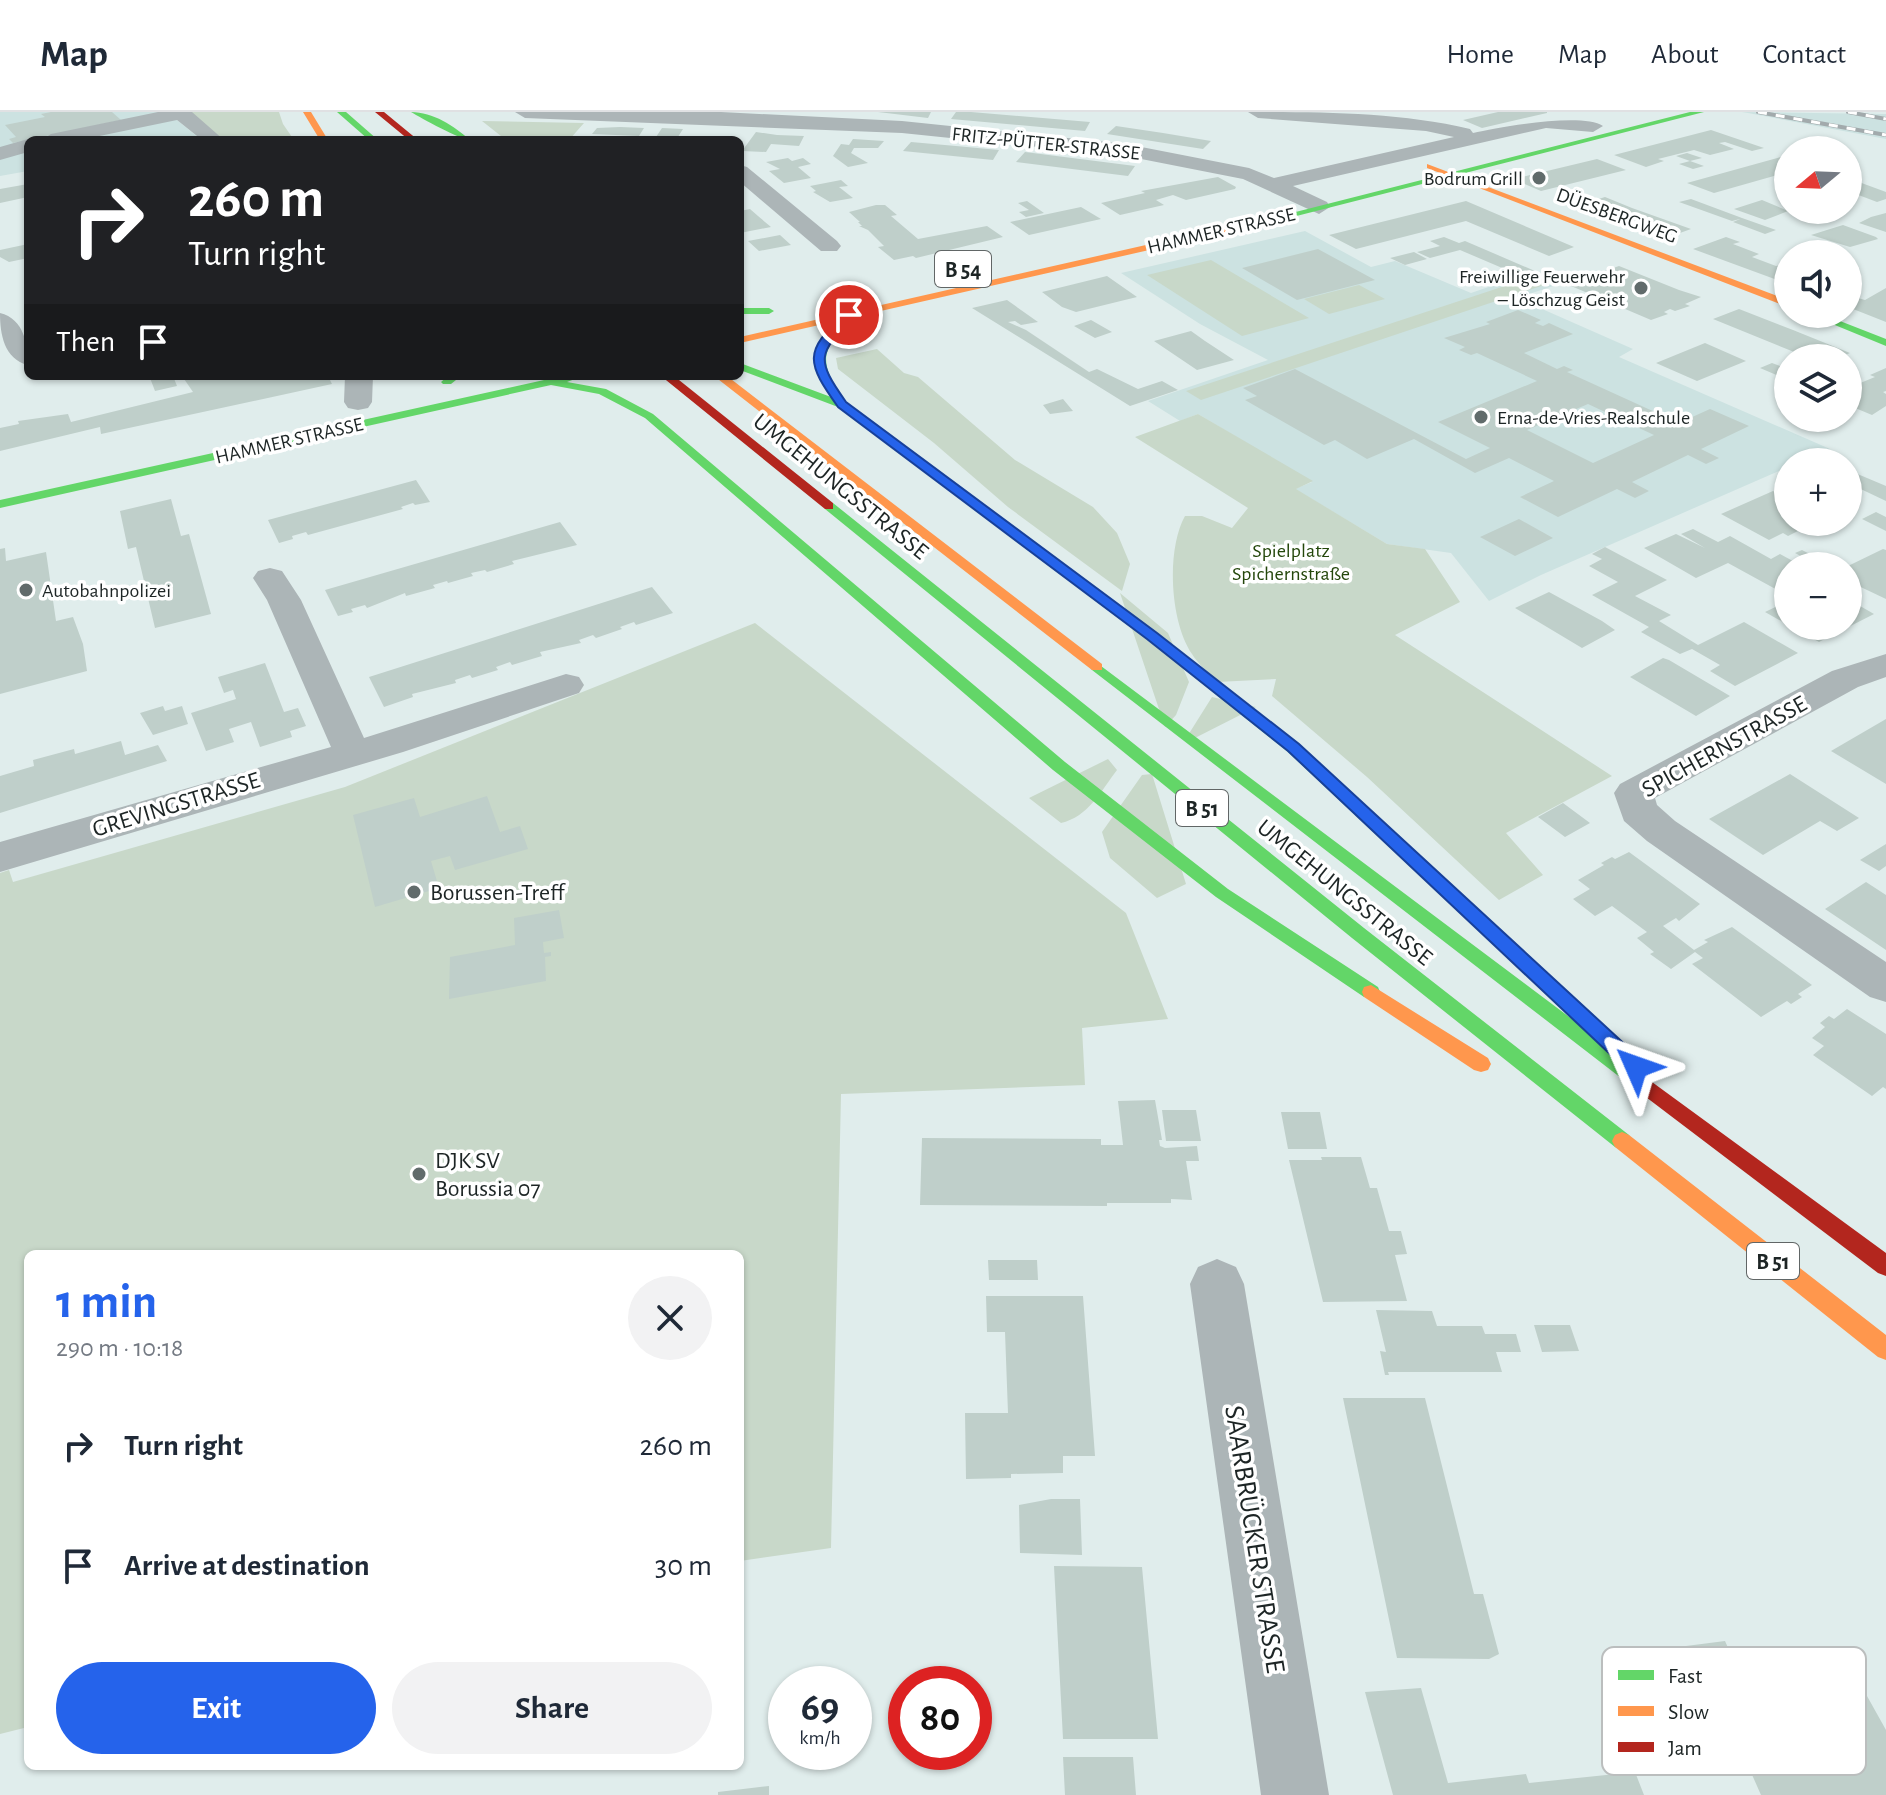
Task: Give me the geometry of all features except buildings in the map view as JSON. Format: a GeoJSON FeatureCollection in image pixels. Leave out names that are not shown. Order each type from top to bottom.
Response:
{"type":"FeatureCollection","features":[{"type":"Feature","properties":{"kind":"main road"},"geometry":{"type":"LineString","coordinates":[[307,112],[322,136]]}},
{"type":"Feature","properties":{"kind":"main road"},"geometry":{"type":"LineString","coordinates":[[341,112],[369,136]]}},
{"type":"Feature","properties":{"kind":"main road"},"geometry":{"type":"LineString","coordinates":[[379,112],[409,136]]}},
{"type":"Feature","properties":{"kind":"main road"},"geometry":{"type":"LineString","coordinates":[[415,112],[447,126],[461,136]]}},
{"type":"Feature","properties":{"kind":"main road","name":"HAMMER STRASSE"},"geometry":{"type":"LineString","coordinates":[[1142,230],[1430,166],[1643,112]]}},
{"type":"Feature","properties":{"kind":"main road","name":"HAMMER STRASSE"},"geometry":{"type":"LineString","coordinates":[[744,339],[1455,176],[1700,112]]}},
{"type":"Feature","properties":{"kind":"main road","name":"DÜESBERGWEG"},"geometry":{"type":"LineString","coordinates":[[1430,166],[1774,299]]}},
{"type":"Feature","properties":{"kind":"main road"},"geometry":{"type":"LineString","coordinates":[[744,311],[776,309],[744,316]]}},
{"type":"Feature","properties":{"kind":"main road"},"geometry":{"type":"LineString","coordinates":[[842,405],[820,373],[818,357],[831,332],[849,315]]}},
{"type":"Feature","properties":{"kind":"main road"},"geometry":{"type":"LineString","coordinates":[[1848,328],[1886,343]]}},
{"type":"Feature","properties":{"kind":"main road"},"geometry":{"type":"LineString","coordinates":[[744,367],[842,405],[1152,636],[1293,748],[1544,981]]}},
{"type":"Feature","properties":{"kind":"main road","name":"HAMMER STRASSE"},"geometry":{"type":"LineString","coordinates":[[0,504],[560,380]]}},
{"type":"Feature","properties":{"kind":"main road","name":"UMGEHUNGSSTRASSE"},"geometry":{"type":"LineString","coordinates":[[725,380],[1251,787],[1886,1266]]}},
{"type":"Feature","properties":{"kind":"main road"},"geometry":{"type":"LineString","coordinates":[[551,382],[602,391],[652,390],[1059,766],[1222,893],[1498,1075]]}},
{"type":"Feature","properties":{"kind":"main road","name":"UMGEHUNGSSTRASSE"},"geometry":{"type":"LineString","coordinates":[[652,390],[1219,823],[1660,1174],[1886,1349]]}},
{"type":"Feature","properties":{"kind":"main road"},"geometry":{"type":"LineString","coordinates":[[1567,1003],[1704,1130]]}},
{"type":"Feature","properties":{"kind":"main road"},"geometry":{"type":"LineString","coordinates":[[1539,1099],[1660,1174]]}},
{"type":"Feature","properties":{"kind":"street","name":"FRITZ-PÜTTER-STRASSE"},"geometry":{"type":"LineString","coordinates":[[525,112],[703,127],[902,127],[1072,143],[1249,174],[1319,207]]}},
{"type":"Feature","properties":{"kind":"street","name":"HAMMER STRASSE"},"geometry":{"type":"LineString","coordinates":[[1258,112],[1426,125],[1481,137]]}},
{"type":"Feature","properties":{"kind":"street"},"geometry":{"type":"LineString","coordinates":[[70,136],[181,113],[202,136]]}},
{"type":"Feature","properties":{"kind":"street","name":"HAMMER STRASSE"},"geometry":{"type":"LineString","coordinates":[[1275,184],[1546,122],[1593,126]]}},
{"type":"Feature","properties":{"kind":"street"},"geometry":{"type":"LineString","coordinates":[[0,154],[24,146]]}},
{"type":"Feature","properties":{"kind":"street"},"geometry":{"type":"LineString","coordinates":[[744,174],[829,246]]}},
{"type":"Feature","properties":{"kind":"street"},"geometry":{"type":"LineString","coordinates":[[0,321],[24,352]]}},
{"type":"Feature","properties":{"kind":"street"},"geometry":{"type":"LineString","coordinates":[[270,578],[284,600],[352,752]]}},
{"type":"Feature","properties":{"kind":"street","name":"SPICHERNSTRASSE"},"geometry":{"type":"LineString","coordinates":[[1886,665],[1845,679],[1634,793],[1638,811],[1661,831],[1886,985]]}},
{"type":"Feature","properties":{"kind":"street","name":"GREVINGSTRASSE"},"geometry":{"type":"LineString","coordinates":[[0,857],[390,743],[566,685]]}},
{"type":"Feature","properties":{"kind":"street","name":"SAARBRÜCKER STRASSE"},"geometry":{"type":"LineString","coordinates":[[1217,1284],[1295,1795]]}},
{"type":"Feature","properties":{"kind":"shaded area"},"geometry":{"type":"Polygon","coordinates":[[[0,112],[167,112],[197,136],[24,136],[24,172],[0,176],[0,112]]]}},
{"type":"Feature","properties":{"kind":"shaded area"},"geometry":{"type":"Polygon","coordinates":[[[1742,112],[1886,114],[1886,139],[1748,113],[1742,112]]]}},
{"type":"Feature","properties":{"kind":"shaded area","name":"Erna-de-Vries-Realschule"},"geometry":{"type":"Polygon","coordinates":[[[1305,231],[1371,267],[1395,261],[1471,293],[1530,273],[1559,284],[1517,298],[1633,349],[1619,357],[1774,425],[1774,432],[1791,432],[1828,448],[1774,448],[1774,473],[1541,575],[1489,601],[1451,553],[1387,544],[1295,489],[1312,482],[1198,414],[1180,421],[1148,401],[1268,360],[1200,324],[1121,273],[1305,231]]]}},
{"type":"Feature","properties":{"kind":"green space"},"geometry":{"type":"Polygon","coordinates":[[[189,112],[279,112],[291,136],[219,136],[189,112]]]}},
{"type":"Feature","properties":{"kind":"green space"},"geometry":{"type":"Polygon","coordinates":[[[482,121],[584,123],[573,136],[501,136],[482,121]]]}},
{"type":"Feature","properties":{"kind":"green space"},"geometry":{"type":"Polygon","coordinates":[[[1211,260],[1309,318],[1242,336],[1147,275],[1211,260]]]}},
{"type":"Feature","properties":{"kind":"green space"},"geometry":{"type":"Polygon","coordinates":[[[1532,277],[1547,284],[1201,400],[1186,391],[1532,277]]]}},
{"type":"Feature","properties":{"kind":"green space"},"geometry":{"type":"Polygon","coordinates":[[[1359,285],[1385,299],[1329,314],[1304,299],[1359,285]]]}},
{"type":"Feature","properties":{"kind":"green space"},"geometry":{"type":"Polygon","coordinates":[[[877,349],[904,373],[918,377],[1015,460],[1093,507],[1117,533],[1130,564],[1122,591],[1008,507],[934,443],[838,369],[836,358],[877,349]]]}},
{"type":"Feature","properties":{"kind":"green space","name":"Spielplatz Spichernstraße"},"geometry":{"type":"Polygon","coordinates":[[[1198,414],[1313,481],[1296,489],[1387,544],[1425,549],[1460,602],[1395,635],[1612,776],[1506,833],[1543,875],[1499,900],[1367,777],[1272,696],[1276,679],[1217,682],[1194,658],[1179,624],[1175,605],[1173,566],[1179,530],[1185,516],[1202,516],[1232,528],[1248,508],[1135,437],[1198,414]]]}},
{"type":"Feature","properties":{"kind":"green space"},"geometry":{"type":"Polygon","coordinates":[[[1120,593],[1168,633],[1189,682],[1176,715],[1165,727],[1120,593]]]}},
{"type":"Feature","properties":{"kind":"green space","name":"DJK SV Borussia 07"},"geometry":{"type":"Polygon","coordinates":[[[755,623],[1126,913],[1168,1019],[1082,1028],[1085,1085],[841,1094],[831,1548],[744,1560],[744,1250],[24,1250],[24,1728],[0,1734],[0,873],[9,870],[13,882],[345,787],[755,623]]]}},
{"type":"Feature","properties":{"kind":"green space"},"geometry":{"type":"Polygon","coordinates":[[[1212,697],[1256,707],[1189,741],[1190,732],[1212,697]]]}},
{"type":"Feature","properties":{"kind":"green space"},"geometry":{"type":"Polygon","coordinates":[[[1108,759],[1117,770],[1093,802],[1071,820],[1061,823],[1029,798],[1108,759]]]}},
{"type":"Feature","properties":{"kind":"green space"},"geometry":{"type":"Polygon","coordinates":[[[1152,774],[1186,884],[1157,898],[1110,858],[1102,832],[1142,775],[1152,774]]]}},
{"type":"Feature","properties":{"kind":"railway"},"geometry":{"type":"LineString","coordinates":[[1758,112],[1886,135]]}},
{"type":"Feature","properties":{"kind":"railway"},"geometry":{"type":"LineString","coordinates":[[1848,112],[1886,119]]}},
{"type":"Feature","properties":{"kind":"traffic: fast"},"geometry":{"type":"LineString","coordinates":[[341,112],[369,136]]}},
{"type":"Feature","properties":{"kind":"traffic: fast"},"geometry":{"type":"LineString","coordinates":[[415,112],[447,126],[461,136]]}},
{"type":"Feature","properties":{"kind":"traffic: fast"},"geometry":{"type":"LineString","coordinates":[[1265,221],[1700,112]]}},
{"type":"Feature","properties":{"kind":"traffic: fast"},"geometry":{"type":"LineString","coordinates":[[744,311],[769,311]]}},
{"type":"Feature","properties":{"kind":"traffic: fast"},"geometry":{"type":"LineString","coordinates":[[842,405],[826,379],[820,358],[828,338],[849,315]]}},
{"type":"Feature","properties":{"kind":"traffic: fast"},"geometry":{"type":"LineString","coordinates":[[1848,328],[1886,343]]}},
{"type":"Feature","properties":{"kind":"traffic: fast"},"geometry":{"type":"LineString","coordinates":[[744,368],[842,405],[1152,636],[1293,748],[1420,866]]}},
{"type":"Feature","properties":{"kind":"traffic: fast"},"geometry":{"type":"LineString","coordinates":[[0,504],[559,380]]}},
{"type":"Feature","properties":{"kind":"traffic: fast"},"geometry":{"type":"LineString","coordinates":[[551,382],[602,391],[649,416],[1059,766],[1222,893],[1371,992]]}},
{"type":"Feature","properties":{"kind":"traffic: fast"},"geometry":{"type":"LineString","coordinates":[[829,506],[1358,933],[1622,1141]]}},
{"type":"Feature","properties":{"kind":"traffic: fast"},"geometry":{"type":"LineString","coordinates":[[1097,667],[1641,1082]]}},
{"type":"Feature","properties":{"kind":"traffic: slow"},"geometry":{"type":"LineString","coordinates":[[307,112],[322,136]]}},
{"type":"Feature","properties":{"kind":"traffic: slow"},"geometry":{"type":"LineString","coordinates":[[1430,166],[1774,299]]}},
{"type":"Feature","properties":{"kind":"traffic: slow"},"geometry":{"type":"LineString","coordinates":[[744,339],[1265,221]]}},
{"type":"Feature","properties":{"kind":"traffic: slow"},"geometry":{"type":"LineString","coordinates":[[725,380],[1097,667]]}},
{"type":"Feature","properties":{"kind":"traffic: slow"},"geometry":{"type":"LineString","coordinates":[[1420,866],[1530,968]]}},
{"type":"Feature","properties":{"kind":"traffic: slow"},"geometry":{"type":"LineString","coordinates":[[1371,992],[1481,1064]]}},
{"type":"Feature","properties":{"kind":"traffic: slow"},"geometry":{"type":"LineString","coordinates":[[1622,1141],[1886,1349]]}},
{"type":"Feature","properties":{"kind":"traffic: jam"},"geometry":{"type":"LineString","coordinates":[[379,112],[409,136]]}},
{"type":"Feature","properties":{"kind":"traffic: jam"},"geometry":{"type":"LineString","coordinates":[[672,380],[829,506]]}},
{"type":"Feature","properties":{"kind":"traffic: jam"},"geometry":{"type":"LineString","coordinates":[[1641,1082],[1886,1266]]}},
{"type":"Feature","properties":{"kind":"place","name":"Bodrum Grill"},"geometry":{"type":"Point","coordinates":[1539,178]}},
{"type":"Feature","properties":{"kind":"place","name":"Freiwillige Feuerwehr – Löschzug Geist"},"geometry":{"type":"Point","coordinates":[1641,288]}},
{"type":"Feature","properties":{"kind":"place","name":"Erna-de-Vries-Realschule"},"geometry":{"type":"Point","coordinates":[1481,417]}},
{"type":"Feature","properties":{"kind":"place","name":"Autobahnpolizei"},"geometry":{"type":"Point","coordinates":[26,590]}},
{"type":"Feature","properties":{"kind":"place","name":"Borussen-Treff"},"geometry":{"type":"Point","coordinates":[414,892]}},
{"type":"Feature","properties":{"kind":"place","name":"DJK SV Borussia 07"},"geometry":{"type":"Point","coordinates":[419,1174]}},
{"type":"Feature","properties":{"kind":"route"},"geometry":{"type":"LineString","coordinates":[[849,315],[831,332],[818,357],[820,373],[842,405],[1152,636],[1293,748],[1636,1067]]}}]}
